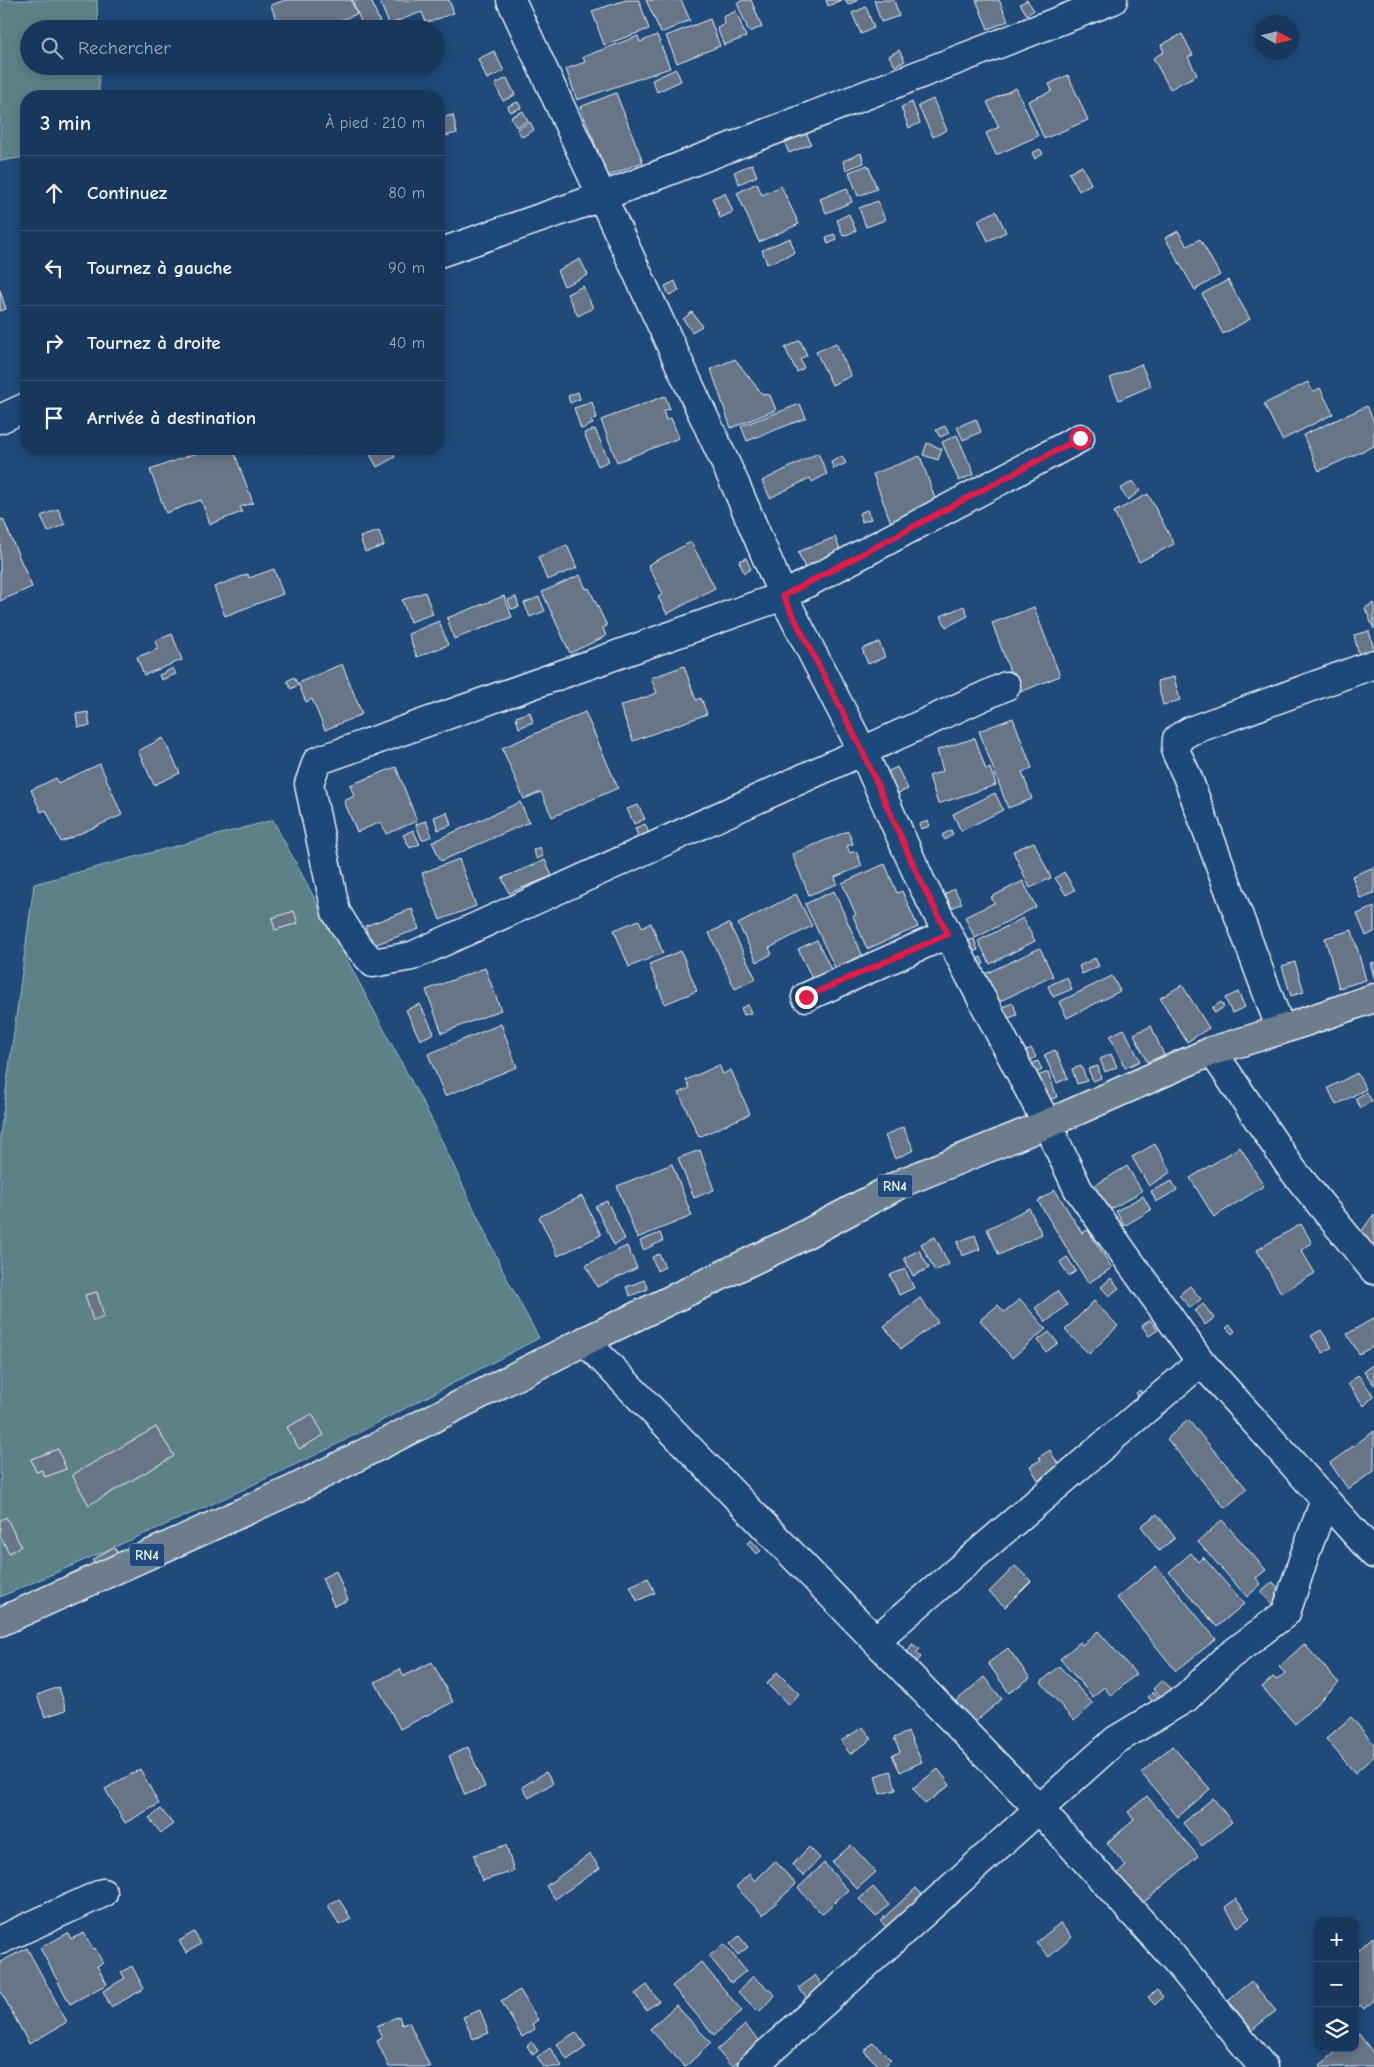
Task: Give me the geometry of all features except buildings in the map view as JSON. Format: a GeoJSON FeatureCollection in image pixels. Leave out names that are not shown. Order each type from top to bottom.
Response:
{"type":"FeatureCollection","features":[{"type":"Feature","properties":{"kind":"highway","name":"RN4"},"geometry":{"type":"LineString","coordinates":[[0,1622],[294,1489],[434,1416],[793,1240],[906,1181],[1047,1124],[1212,1052],[1374,998]]}},
{"type":"Feature","properties":{"kind":"street"},"geometry":{"type":"LineString","coordinates":[[511,0],[735,484],[783,596],[863,752],[921,882],[1047,1124],[1078,1189],[1201,1362],[1374,1554]]}},
{"type":"Feature","properties":{"kind":"street"},"geometry":{"type":"LineString","coordinates":[[445,251],[601,197],[1113,0]]}},
{"type":"Feature","properties":{"kind":"street"},"geometry":{"type":"LineString","coordinates":[[0,419],[20,410]]}},
{"type":"Feature","properties":{"kind":"street"},"geometry":{"type":"LineString","coordinates":[[1006,686],[412,956],[373,963],[355,943],[336,912],[309,784],[316,760],[783,596],[1080,438]]}},
{"type":"Feature","properties":{"kind":"street"},"geometry":{"type":"LineString","coordinates":[[1281,1030],[1187,776],[1176,752],[1177,739],[1190,732],[1374,664]]}},
{"type":"Feature","properties":{"kind":"street"},"geometry":{"type":"LineString","coordinates":[[806,997],[948,934]]}},
{"type":"Feature","properties":{"kind":"street"},"geometry":{"type":"LineString","coordinates":[[1212,1052],[1291,1168],[1374,1270]]}},
{"type":"Feature","properties":{"kind":"street"},"geometry":{"type":"LineString","coordinates":[[585,1341],[1038,1808],[1173,1957],[1263,2067]]}},
{"type":"Feature","properties":{"kind":"street"},"geometry":{"type":"LineString","coordinates":[[876,1640],[1201,1362]]}},
{"type":"Feature","properties":{"kind":"street"},"geometry":{"type":"LineString","coordinates":[[752,2067],[1038,1808],[1116,1740],[1186,1698],[1224,1660],[1286,1613],[1325,1500]]}},
{"type":"Feature","properties":{"kind":"street"},"geometry":{"type":"LineString","coordinates":[[0,1940],[102,1894]]}},
{"type":"Feature","properties":{"kind":"green space"},"geometry":{"type":"Polygon","coordinates":[[[0,0],[97,0],[98,20],[20,20],[20,75],[99,75],[99,90],[20,90],[20,158],[0,161],[0,0]]]}},
{"type":"Feature","properties":{"kind":"green space"},"geometry":{"type":"Polygon","coordinates":[[[273,820],[434,1124],[505,1275],[539,1338],[326,1450],[206,1507],[0,1597],[0,1135],[34,884],[273,820]]]}},
{"type":"Feature","properties":{"kind":"route"},"geometry":{"type":"LineString","coordinates":[[806,997],[948,934],[921,882],[863,752],[783,596],[1080,438]]}}]}
